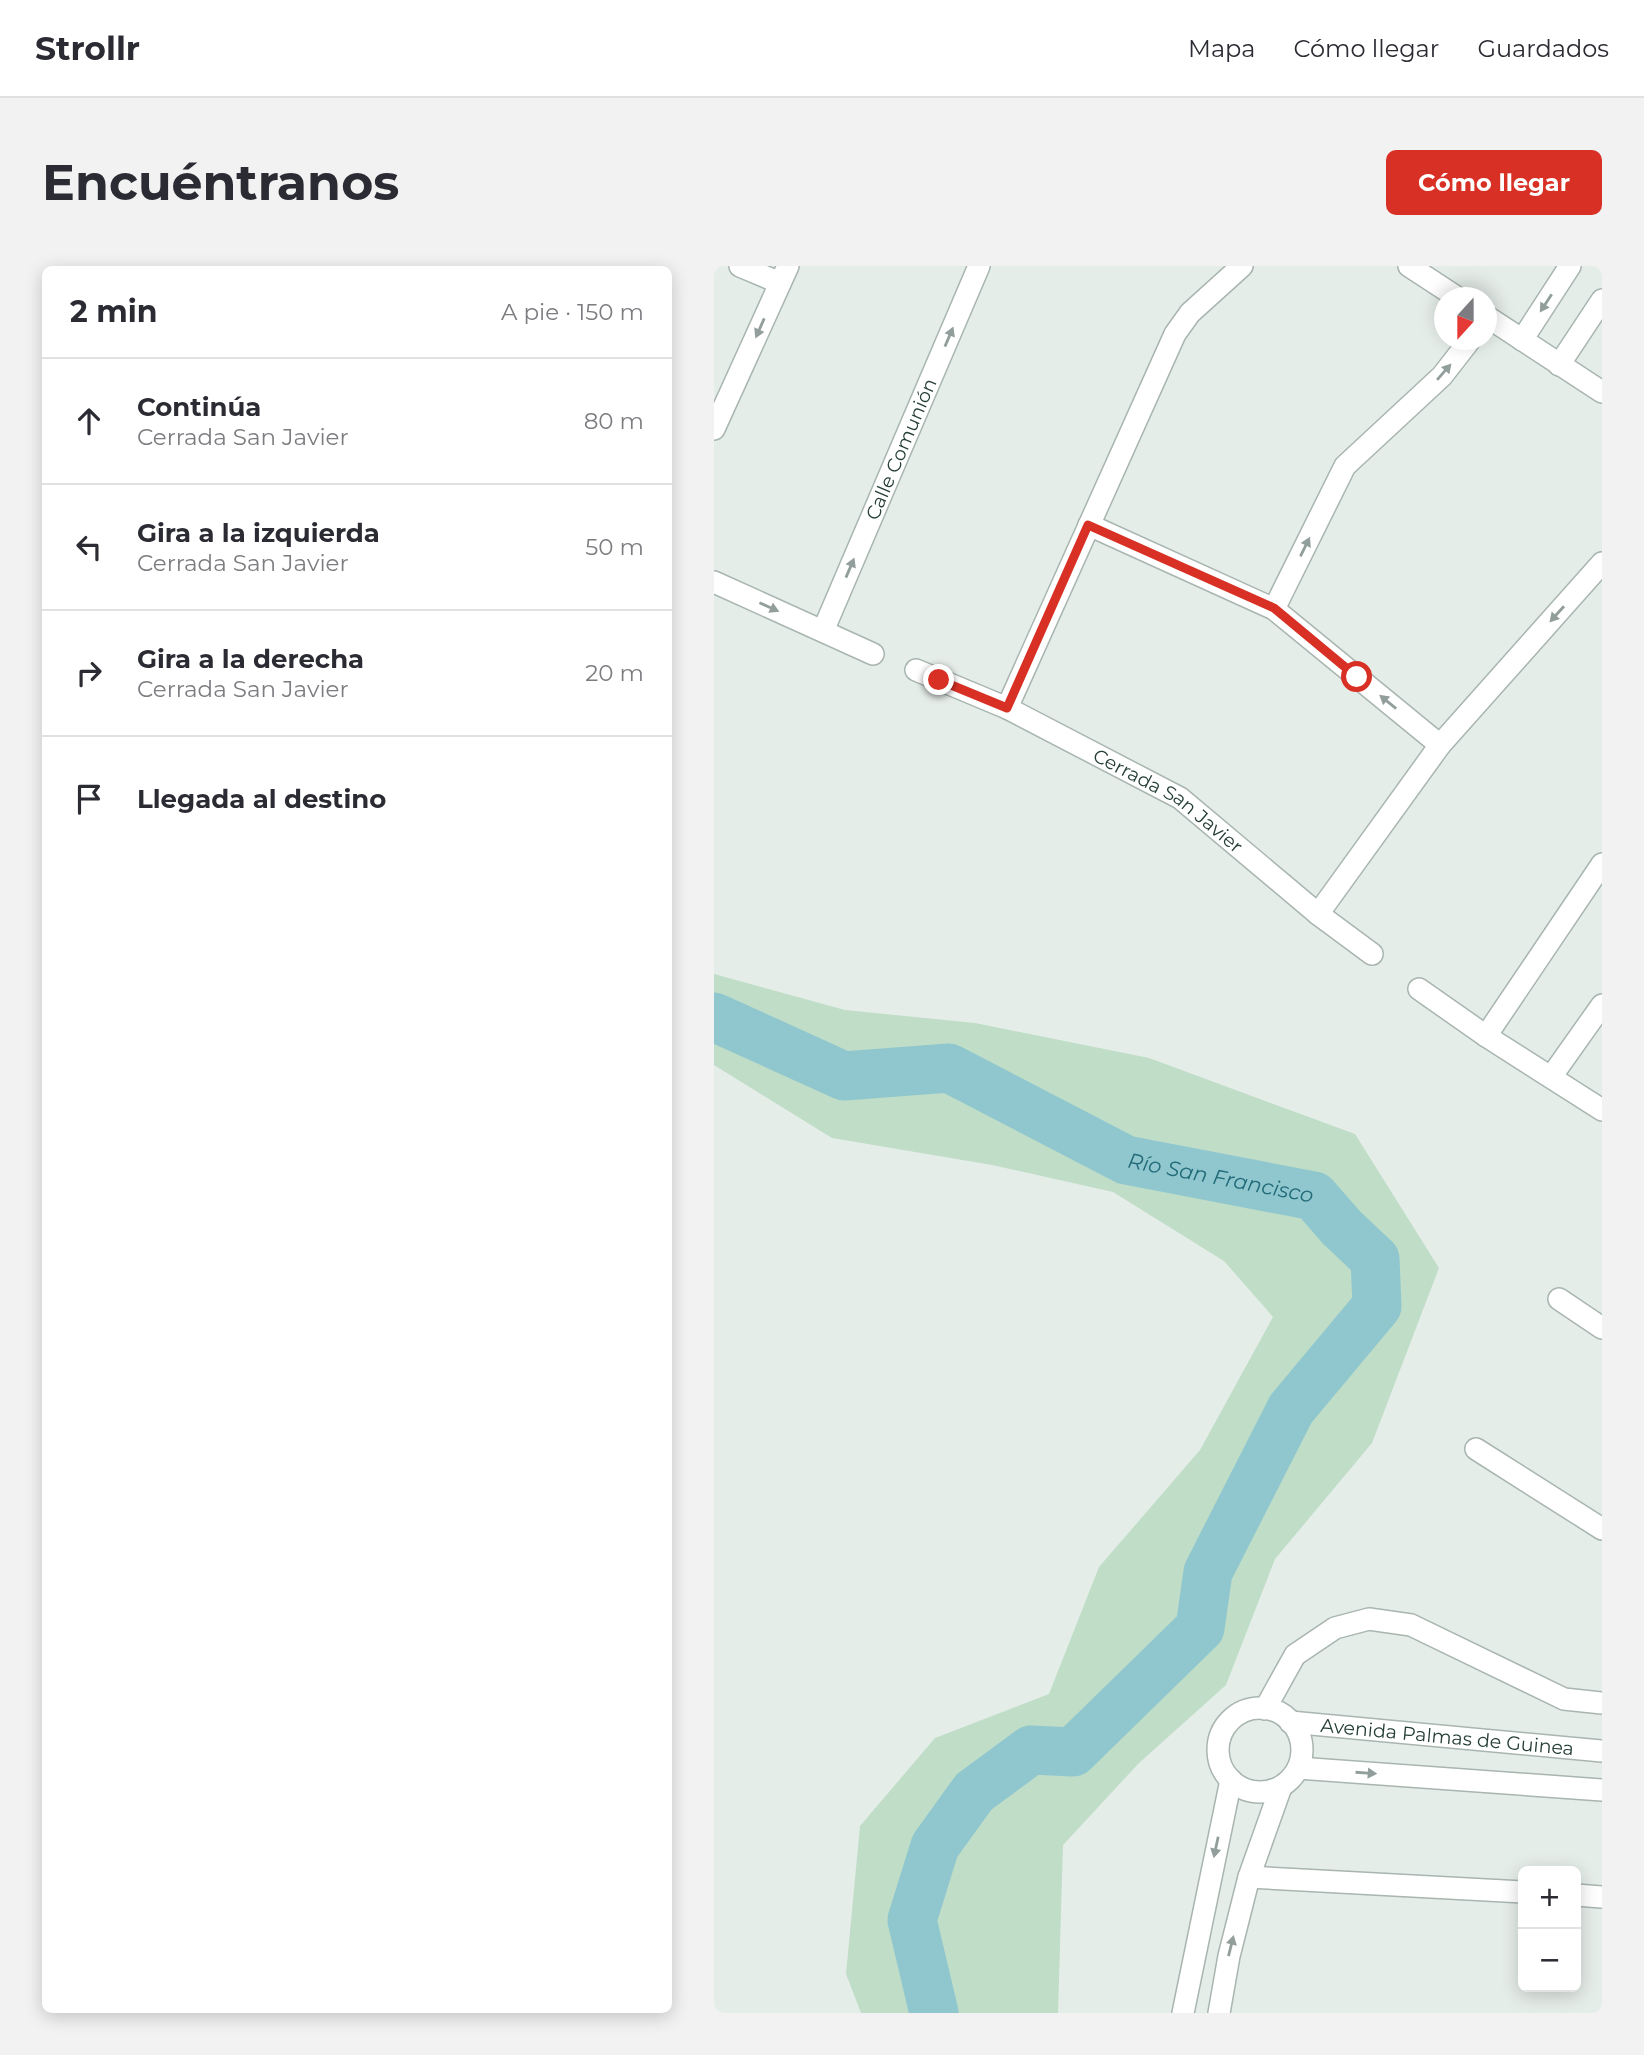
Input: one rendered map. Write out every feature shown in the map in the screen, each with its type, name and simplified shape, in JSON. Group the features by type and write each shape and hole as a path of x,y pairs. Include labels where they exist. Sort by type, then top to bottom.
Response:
{"street":[{"path":"714,429 784,274 740,266"},
{"name":"Calle Comunión","path":"823,631 979,266"},
{"path":"1007,708 1175,334 1190,313 1242,266"},
{"path":"1409,266 1441,287"},
{"path":"1522,340 1570,266"},
{"path":"1559,365 1602,300"},
{"path":"1497,324 1602,392"},
{"path":"1274,608 1345,466 1442,376 1462,350"},
{"path":"1088,525 1274,608 1440,745"},
{"path":"1318,914 1440,745 1602,563"},
{"path":"714,582 873,654"},
{"name":"Cerrada San Javier","path":"916,670 1007,708 1180,798 1318,914 1372,954"},
{"path":"1486,1036 1602,864"},
{"path":"1419,989 1486,1036 1602,1110"},
{"path":"1551,1077 1602,1005"},
{"path":"1559,1299 1602,1328"},
{"path":"1476,1449 1602,1529"},
{"path":"1265,1709 1295,1655 1335,1628 1369,1619 1411,1625 1564,1699 1602,1703"},
{"path":"1265,1709 1279,1713 1290,1722 1298,1732 1302,1744 1302,1756 1292,1778 1282,1787 1269,1792 1243,1789 1231,1780 1222,1768 1218,1754 1220,1739 1226,1726 1243,1713 1265,1709"},
{"name":"Avenida Palmas de Guinea","path":"1290,1722 1602,1751"},
{"path":"1298,1769 1602,1790"},
{"path":"1183,2013 1231,1780"},
{"path":"1219,2013 1228,1956 1249,1877 1282,1787"},
{"path":"1249,1877 1518,1892"},
{"path":"1581,1895 1602,1897"}],"green space":[{"path":"714,974 845,1010 975,1023 1149,1058 1355,1134 1439,1268 1372,1443 1275,1559 1226,1685 1139,1763 1063,1845 1058,2013 861,2013 846,1974 860,1826 935,1738 1049,1694 1099,1567 1200,1450 1273,1317 1224,1261 1113,1192 992,1165 832,1138 714,1065"}],"waterway":[{"name":"Río San Francisco","path":"714,1017 844,1076 949,1068 1126,1160 1314,1196 1342,1228 1375,1259 1377,1306 1291,1409 1208,1572 1200,1628 1073,1752 1031,1750 974,1792 935,1846 912,1920 934,2013"}],"route":[{"path":"939,680 1007,708 1088,525 1274,608 1357,677"}]}
